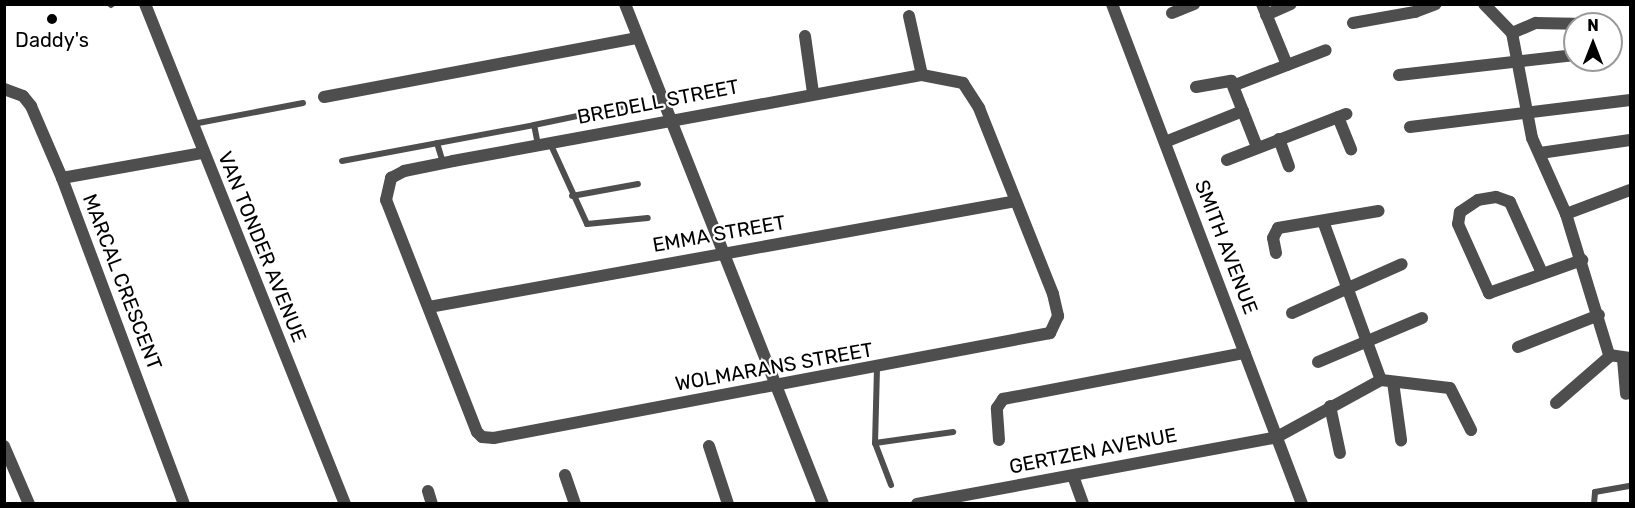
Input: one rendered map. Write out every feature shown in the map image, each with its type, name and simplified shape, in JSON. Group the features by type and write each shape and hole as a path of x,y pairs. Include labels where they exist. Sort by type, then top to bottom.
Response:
{"street":[{"name":"VAN TONDER AVENUE","path":"145,4 345,504"},
{"path":"625,4 668,120 823,504"},
{"name":"SMITH AVENUE","path":"1112,4 1302,504"},
{"path":"1172,13 1194,4"},
{"path":"1287,66 1264,10 1291,4"},
{"path":"1353,23 1415,12 1436,4"},
{"path":"1484,4 1512,33 1528,113 1540,153 1566,214 1582,260 1610,356"},
{"path":"909,16 922,75"},
{"path":"1512,33 1536,23 1563,24"},
{"path":"805,36 813,93"},
{"path":"324,97 637,38"},
{"path":"1235,85 1326,50"},
{"path":"1399,75 1563,56"},
{"name":"BREDELL STREET","path":"429,307 386,193 387,185 398,173 813,93 922,75 951,78 971,91 1016,201"},
{"path":"1196,87 1225,79 1235,85 1257,147"},
{"name":"MARCAL CRESCENT","path":"4,89 23,96 31,106 62,178 184,504"},
{"path":"1410,126 1630,100"},
{"path":"1165,142 1243,111"},
{"path":"1227,160 1342,115 1351,150"},
{"path":"1279,139 1289,166"},
{"path":"1540,153 1630,140"},
{"path":"62,178 203,153"},
{"path":"1566,214 1630,190"},
{"path":"1542,273 1510,202 1496,197 1478,200 1460,212 1458,224 1486,291 1495,293 1542,273 1582,260"},
{"name":"EMMA STREET","path":"429,307 1016,201"},
{"name":"WOLMARANS STREET","path":"429,307 477,432 482,437 494,438 1040,338 1056,325 1053,294 1016,201"},
{"path":"1276,253 1274,238 1278,228 1379,211"},
{"path":"1323,221 1368,341 1387,381 1401,440"},
{"path":"1292,313 1402,264"},
{"path":"1518,347 1599,315"},
{"path":"1318,362 1422,318"},
{"path":"999,440 997,408 1003,399 1245,353"},
{"path":"1610,356 1627,359 1626,394"},
{"path":"1556,403 1610,356"},
{"path":"1387,381 1450,388 1471,430"},
{"name":"GERTZEN AVENUE","path":"917,504 949,501 1277,437 1330,406 1387,381"},
{"path":"1330,406 1340,453"},
{"path":"4,446 29,504"},
{"path":"709,446 728,504"},
{"path":"565,475 575,504"},
{"path":"1073,476 1083,504"}],"lane":[{"path":"192,124 303,103"},
{"path":"342,160 631,105"},
{"path":"534,124 582,219 594,226 648,218"},
{"path":"437,143 443,163"},
{"path":"572,196 638,184"},
{"path":"877,368 875,443 891,485"},
{"path":"875,443 953,432"},
{"path":"1594,504 1595,492 1630,486"}],"place":[{"name":"Daddy's","path":"52,19"}]}
